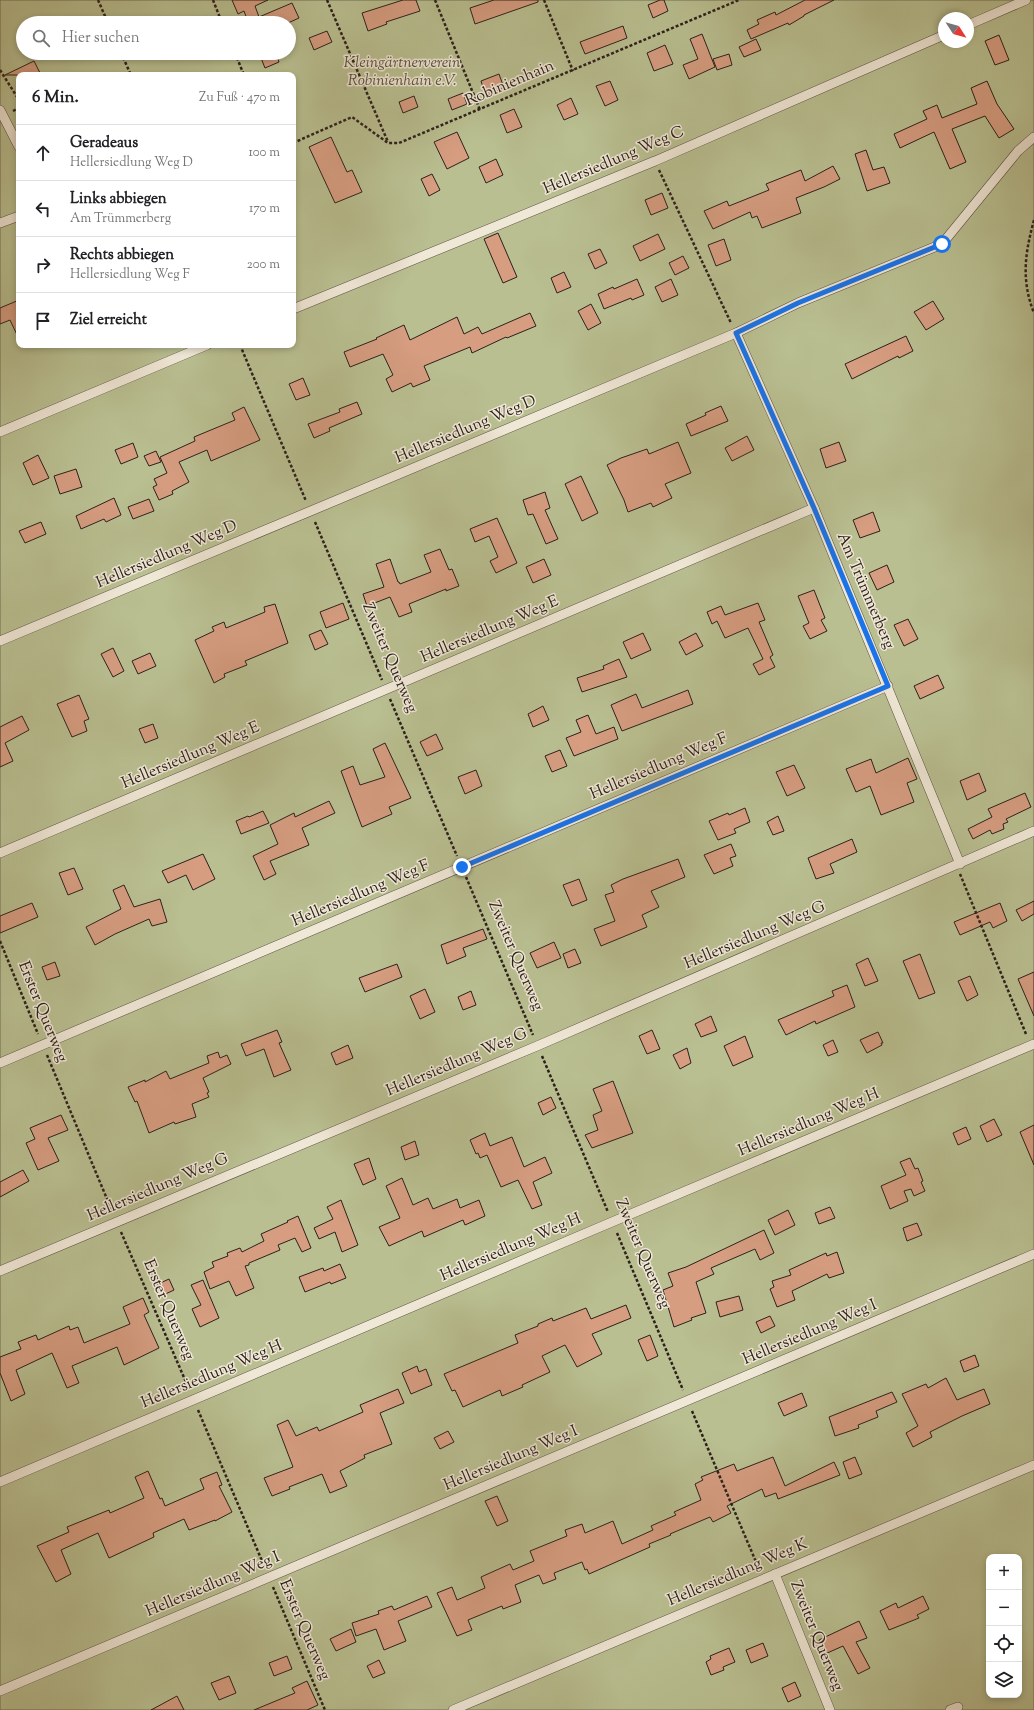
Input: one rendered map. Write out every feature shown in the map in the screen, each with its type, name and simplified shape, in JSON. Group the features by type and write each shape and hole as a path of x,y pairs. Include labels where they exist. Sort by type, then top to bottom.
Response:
{"lane":[{"path":"974,22 1026,0"},
{"name":"Hellersiedlung Weg C","path":"296,308 655,161 938,39"},
{"path":"2,113 16,140"},
{"name":"Hellersiedlung Weg D","path":"0,641 736,333 798,303 942,244 1018,151 1034,137"},
{"path":"0,224 16,217"},
{"name":"Am Trümmerberg","path":"736,333 814,508 888,686 958,864"},
{"path":"0,432 199,348"},
{"name":"Hellersiedlung Weg E","path":"0,853 814,508"},
{"name":"Hellersiedlung Weg F","path":"0,1063 888,686"},
{"name":"Hellersiedlung Weg G","path":"0,1271 537,1046 1034,831"},
{"name":"Hellersiedlung Weg H","path":"0,1482 1032,1045"},
{"name":"Hellersiedlung Weg I","path":"0,1691 1034,1254"},
{"name":"Hellersiedlung Weg K","path":"454,1710 1034,1464"},
{"name":"Zweiter Querweg","path":"775,1574 830,1710"}],"path":[{"path":"98,0 105,16"},
{"path":"213,0 219,16"},
{"path":"327,0 388,143"},
{"path":"435,0 480,110"},
{"path":"544,0 573,71"},
{"name":"Robinienhain","path":"388,143 400,143 739,0"},
{"path":"124,60 130,72"},
{"path":"238,60 243,72"},
{"path":"0,70 16,95"},
{"path":"296,142 352,117 388,143"},
{"path":"655,161 736,333"},
{"path":"1034,220 1026,248 1026,283 1034,313"},
{"name":"Zweiter Querweg","path":"241,348 764,1578"},
{"path":"958,864 1032,1045"},
{"name":"Erster Querweg","path":"0,941 117,1222 325,1710"}],"green space":[{"name":"Kleingärtnerverein Robinienhain e.V.","path":"0,0 1034,0 1034,1710 0,1710"}],"building":[{"path":"232,0 268,0 255,6 259,16 246,16 244,11 238,14"},
{"path":"403,0 416,0 420,11 386,22 387,24 368,31 362,13"},
{"path":"494,0 538,0 538,2 475,24 470,8"},
{"path":"664,0 668,11 653,18 648,5"},
{"path":"805,0 834,0 804,15 789,25 788,23 751,39 747,30 759,24 757,20 775,12 776,15"},
{"path":"292,3 299,18 296,19 296,16 261,16"},
{"path":"623,26 627,38 585,54 580,42"},
{"path":"327,31 332,42 314,50 309,38"},
{"path":"702,34 715,67 689,79 683,65 698,59 690,39"},
{"path":"999,35 1009,60 995,65 985,41"},
{"path":"756,39 761,50 744,57 739,47"},
{"path":"665,45 673,64 654,71 647,53"},
{"path":"729,54 732,65 717,70 713,59"},
{"path":"262,60 278,60 279,62 265,68"},
{"path":"34,61 40,72 16,72 16,75 5,75"},
{"path":"499,74 504,88 486,96 481,81"},
{"path":"610,81 618,100 605,106 596,86"},
{"path":"987,81 997,104 1014,129 999,138 985,116 952,129 966,162 950,169 934,132 900,148 894,134 927,119 923,111 937,105 942,118 977,104 971,88"},
{"path":"463,93 467,104 452,110 448,99"},
{"path":"414,96 418,107 403,113 399,102"},
{"path":"571,98 578,114 564,120 557,105"},
{"path":"514,109 522,127 507,133 500,115"},
{"path":"457,132 469,158 447,169 434,142"},
{"path":"331,137 347,172 352,170 362,192 335,203 309,147"},
{"path":"866,150 873,170 884,167 890,183 867,191 855,154"},
{"path":"496,159 503,175 486,183 479,167"},
{"path":"833,166 840,179 796,198 801,213 762,228 757,216 752,218 750,212 713,229 704,211 727,201 729,206 769,190 766,184 801,170 805,181"},
{"path":"432,174 440,190 429,196 421,179"},
{"path":"662,193 668,208 651,215 645,200"},
{"path":"498,233 517,277 503,283 484,239"},
{"path":"658,234 665,249 640,261 633,246"},
{"path":"724,239 731,260 716,266 708,245"},
{"path":"600,249 607,263 595,269 588,254"},
{"path":"683,256 689,268 675,275 669,263"},
{"path":"564,272 571,287 557,293 551,278"},
{"path":"637,279 644,295 632,300 631,298 604,309 598,294"},
{"path":"671,279 678,295 662,302 655,287"},
{"path":"16,301 16,333 10,320 0,324 0,308"},
{"path":"933,301 944,319 926,330 914,312"},
{"path":"591,304 601,323 588,330 578,311"},
{"path":"530,313 536,326 507,338 506,337 472,353 470,347 424,366 430,380 413,387 411,383 392,392 386,379 393,375 383,354 350,367 344,352 377,339 376,338 404,325 410,340 457,317 464,334 478,327 482,334"},
{"path":"906,336 913,351 899,358 898,356 852,379 845,364"},
{"path":"303,378 310,395 296,400 289,384"},
{"path":"357,402 362,414 329,428 330,431 314,438 308,424 340,412 339,409"},
{"path":"721,406 728,421 691,436 686,424"},
{"path":"244,407 260,440 211,461 207,450 179,462 189,482 172,491 173,494 159,500 153,487 157,485 154,479 167,473 160,457 195,441 194,437 235,420 232,413"},
{"path":"747,436 754,450 732,461 725,448"},
{"path":"678,442 691,473 665,484 672,498 653,507 651,503 628,512 624,500 607,465 621,458 647,449 649,454"},
{"path":"839,442 846,461 826,468 820,449"},
{"path":"133,443 138,457 121,464 115,450"},
{"path":"156,451 161,462 149,466 144,456"},
{"path":"38,455 49,478 33,485 23,463"},
{"path":"76,469 82,487 60,494 54,476"},
{"path":"581,476 598,513 582,521 565,484"},
{"path":"545,492 550,508 545,510 558,539 546,544 533,514 528,515 523,500"},
{"path":"114,498 121,515 106,522 104,519 81,529 76,516"},
{"path":"149,499 154,511 133,519 128,507"},
{"path":"873,512 880,531 860,538 853,520"},
{"path":"497,518 517,563 496,573 490,561 498,557 489,536 475,542 470,529"},
{"path":"41,522 46,534 25,543 19,531"},
{"path":"440,549 449,570 452,569 459,586 446,591 446,589 409,604 412,612 399,617 390,597 367,606 363,594 384,587 376,564 390,559 400,584 431,572 424,555"},
{"path":"544,559 551,575 533,583 526,567"},
{"path":"887,565 894,582 877,590 869,573"},
{"path":"814,590 825,618 821,620 827,631 810,639 803,626 809,623 798,596"},
{"path":"343,603 349,619 326,628 320,612"},
{"path":"758,603 765,620 759,622 773,655 770,657 775,667 759,675 753,664 763,659 748,628 725,638 717,621 712,624 707,612 721,606 725,615"},
{"path":"275,604 288,643 245,661 247,665 224,674 225,677 214,683 195,640 214,631 212,627 224,622 226,628 265,612 264,607"},
{"path":"908,619 918,639 904,646 894,625"},
{"path":"321,630 328,644 315,650 309,635"},
{"path":"643,633 651,650 631,659 623,642"},
{"path":"696,633 703,646 686,655 679,642"},
{"path":"113,648 124,671 113,677 101,654"},
{"path":"150,653 156,666 138,674 132,661"},
{"path":"619,659 627,677 582,692 577,678 604,669 603,666"},
{"path":"938,675 944,688 920,699 914,686"},
{"path":"688,690 693,704 622,731 611,705 636,694 642,708"},
{"path":"79,695 89,719 84,721 87,731 72,737 57,704"},
{"path":"543,706 549,720 533,727 528,714"},
{"path":"588,715 596,734 614,727 618,739 574,756 566,738 581,732 576,720"},
{"path":"22,716 29,730 5,743 13,761 0,767 0,727"},
{"path":"153,724 158,738 145,743 139,729"},
{"path":"436,734 443,749 427,756 420,742"},
{"path":"385,743 411,798 389,807 392,814 362,827 341,771 353,766 360,785 385,777 373,749"},
{"path":"560,750 567,766 552,772 545,756"},
{"path":"908,758 917,779 907,783 914,802 881,815 870,786 856,792 846,769 871,759 876,773"},
{"path":"794,765 805,788 787,796 776,772"},
{"path":"476,770 482,786 465,794 458,777"},
{"path":"979,773 986,791 967,800 960,781"},
{"path":"1025,793 1031,807 1006,819 1008,822 1003,824 1004,829 992,834 990,830 973,839 968,829 992,817 988,809"},
{"path":"329,801 335,813 302,828 309,845 270,861 276,874 264,880 253,856 278,844 270,825 294,813 295,817"},
{"path":"745,808 750,822 734,829 736,833 718,840 709,821"},
{"path":"263,811 269,823 241,834 236,821"},
{"path":"778,816 784,831 773,835 767,822"},
{"path":"852,839 857,852 830,864 834,873 816,879 808,858"},
{"path":"731,844 736,856 730,858 733,866 714,874 704,855"},
{"path":"203,854 215,879 193,890 186,875 168,883 162,871"},
{"path":"678,859 685,877 651,891 659,907 642,915 647,927 601,946 594,929 615,921 605,895 614,892 611,885 623,879"},
{"path":"74,868 83,889 68,895 59,873"},
{"path":"579,879 587,900 572,906 563,885"},
{"path":"124,885 134,907 160,899 167,922 152,926 149,919 115,934 95,945 86,927 121,909 113,890"},
{"path":"1034,901 1034,914 1022,921 1016,910"},
{"path":"32,903 38,917 0,933 0,916"},
{"path":"1000,903 1007,921 993,928 990,922 960,935 954,922"},
{"path":"483,929 487,939 463,948 466,956 447,964 441,945"},
{"path":"554,942 561,958 537,968 530,953"},
{"path":"575,949 581,963 568,968 563,954"},
{"path":"920,954 935,993 919,999 903,961"},
{"path":"868,958 878,981 865,986 856,964"},
{"path":"55,962 60,976 47,980 42,967"},
{"path":"397,964 402,977 365,992 359,978"},
{"path":"1034,972 1034,1016 1018,979"},
{"path":"970,976 978,995 967,1001 958,981"},
{"path":"847,985 855,1007 816,1024 815,1021 786,1035 778,1020 834,996 832,991"},
{"path":"425,989 435,1012 420,1019 410,996"},
{"path":"471,991 476,1005 463,1010 458,997"},
{"path":"711,1016 717,1031 701,1037 695,1024"},
{"path":"277,1030 282,1042 279,1043 291,1070 274,1077 264,1049 246,1056 241,1044"},
{"path":"652,1030 660,1049 647,1054 639,1036"},
{"path":"878,1032 883,1043 881,1043 882,1045 867,1053 860,1040"},
{"path":"745,1036 753,1057 733,1066 724,1046"},
{"path":"833,1040 838,1052 828,1056 823,1045"},
{"path":"348,1045 353,1058 336,1065 331,1053"},
{"path":"687,1048 691,1063 680,1069 673,1055"},
{"path":"218,1052 220,1058 227,1055 231,1064 203,1078 209,1092 207,1093 209,1097 192,1104 196,1117 175,1124 174,1122 149,1133 137,1101 135,1102 128,1087 145,1080 145,1082 166,1071 170,1079 209,1063 207,1056"},
{"path":"613,1081 633,1133 592,1148 585,1135 598,1130 593,1115 602,1111 593,1089"},
{"path":"551,1097 556,1108 543,1115 538,1103"},
{"path":"61,1115 68,1130 48,1138 59,1161 38,1170 26,1143 35,1139 30,1128"},
{"path":"994,1119 1002,1135 987,1142 980,1126"},
{"path":"1034,1125 1034,1165 1020,1132"},
{"path":"966,1127 971,1139 958,1145 953,1133"},
{"path":"485,1133 490,1146 512,1137 524,1167 545,1157 552,1173 533,1182 542,1205 532,1209 518,1180 501,1187 487,1155 480,1158 478,1153 476,1154 470,1140"},
{"path":"415,1141 419,1155 405,1160 401,1147"},
{"path":"369,1158 376,1179 363,1185 354,1164"},
{"path":"910,1158 915,1169 918,1168 923,1181 921,1182 925,1191 914,1196 911,1189 904,1191 908,1201 890,1209 881,1186 906,1175 900,1162"},
{"path":"23,1170 29,1181 0,1197 0,1182"},
{"path":"402,1178 413,1205 428,1198 433,1209 457,1199 460,1208 479,1200 485,1216 465,1225 463,1220 424,1237 422,1231 389,1246 379,1227 400,1218 386,1186"},
{"path":"341,1200 358,1245 342,1252 335,1232 319,1239 314,1228 333,1219 327,1207"},
{"path":"830,1207 835,1218 819,1224 815,1213"},
{"path":"788,1210 795,1225 775,1235 768,1220"},
{"path":"298,1216 311,1248 302,1252 295,1238 278,1245 280,1250 249,1263 249,1265 245,1266 254,1288 236,1296 229,1281 210,1289 204,1272 214,1267 212,1262 228,1256 227,1253 240,1248 242,1252 264,1241 261,1234"},
{"path":"917,1223 922,1235 907,1241 903,1228"},
{"path":"764,1230 774,1253 760,1260 755,1249 711,1268 714,1274 696,1282 706,1313 691,1318 692,1320 674,1327 663,1290 673,1286 668,1273 686,1267"},
{"path":"837,1252 844,1273 829,1278 827,1274 792,1291 795,1300 777,1307 770,1289 774,1287 772,1281 791,1275 789,1270 826,1253 827,1256"},
{"path":"340,1264 346,1278 331,1284 330,1282 305,1292 299,1277 323,1268 324,1271"},
{"path":"169,1279 174,1290 159,1297 154,1286"},
{"path":"203,1280 219,1318 200,1327 192,1309 201,1305 191,1285"},
{"path":"739,1296 743,1310 720,1317 716,1302"},
{"path":"143,1298 149,1312 144,1315 159,1348 124,1365 117,1347 72,1366 79,1383 67,1388 52,1353 16,1370 25,1394 11,1401 0,1373 0,1357 21,1349 18,1342 36,1335 38,1340 69,1326 70,1330 78,1327 84,1343 130,1324 123,1307"},
{"path":"626,1305 631,1318 592,1334 602,1354 577,1367 565,1345 542,1356 550,1372 522,1385 523,1387 502,1396 500,1390 463,1407 455,1390 452,1391 444,1374 518,1343 515,1335 538,1326 538,1324 552,1318 553,1321 586,1308 591,1319"},
{"path":"770,1316 775,1326 761,1333 756,1322"},
{"path":"650,1335 658,1356 647,1361 638,1340"},
{"path":"975,1355 979,1366 964,1372 960,1361"},
{"path":"417,1366 419,1372 426,1369 432,1385 411,1394 402,1373"},
{"path":"946,1378 957,1400 984,1389 990,1404 930,1432 932,1437 913,1447 906,1433 918,1426 902,1394 926,1384 928,1388"},
{"path":"398,1389 404,1403 380,1413 392,1444 364,1455 365,1458 340,1471 347,1486 330,1493 322,1474 289,1487 290,1489 272,1496 264,1478 293,1467 277,1425 288,1420 296,1436 317,1427 319,1431 363,1412 360,1405"},
{"path":"892,1392 897,1402 876,1411 878,1417 858,1425 859,1428 835,1436 829,1417"},
{"path":"802,1393 807,1406 784,1416 778,1403"},
{"path":"448,1431 454,1442 440,1449 434,1438"},
{"path":"773,1457 785,1486 834,1462 840,1475 778,1499 776,1493 765,1497 762,1489 727,1506 731,1513 713,1522 710,1517 670,1534 671,1535 649,1544 650,1547 589,1574 587,1569 585,1570 582,1562 554,1573 556,1579 543,1584 539,1575 515,1585 521,1602 503,1609 502,1606 468,1620 472,1630 457,1636 437,1593 452,1587 457,1600 485,1588 481,1577 510,1564 513,1570 534,1561 530,1551 567,1536 565,1530 582,1524 585,1533 613,1521 622,1544 653,1530 651,1526 676,1515 674,1512 701,1500 695,1484 703,1480 701,1477 734,1464 737,1471"},
{"path":"855,1457 862,1474 849,1479 843,1462"},
{"path":"148,1471 160,1499 162,1498 165,1506 204,1489 200,1479 217,1472 222,1485 219,1486 232,1512 215,1521 189,1530 184,1519 153,1533 154,1537 109,1558 98,1533 61,1550 71,1574 56,1582 37,1546 69,1532 67,1527 109,1510 110,1513 144,1498 135,1477"},
{"path":"497,1496 508,1521 497,1526 485,1501"},
{"path":"427,1596 432,1607 398,1621 406,1641 384,1650 376,1629 356,1636 352,1623 379,1614 378,1611 392,1606 394,1610"},
{"path":"923,1596 929,1609 917,1615 919,1618 889,1630 880,1611 896,1603 898,1608"},
{"path":"859,1621 867,1638 856,1642 870,1668 858,1674 843,1646 825,1654 819,1640"},
{"path":"351,1629 356,1642 336,1651 330,1639"},
{"path":"763,1643 768,1656 751,1663 746,1650"},
{"path":"729,1648 735,1662 723,1667 724,1670 711,1675 706,1662 711,1659 710,1656"},
{"path":"287,1656 292,1669 274,1676 269,1663"},
{"path":"379,1660 385,1673 373,1678 367,1666"},
{"path":"229,1676 236,1693 219,1700 211,1683"},
{"path":"307,1681 318,1705 307,1710 254,1710 295,1693 292,1688"},
{"path":"795,1682 801,1696 788,1702 782,1688"},
{"path":"177,1696 184,1710 151,1710"}],"route":[{"path":"462,867 888,686 814,508 736,333 798,303 942,244"}]}
